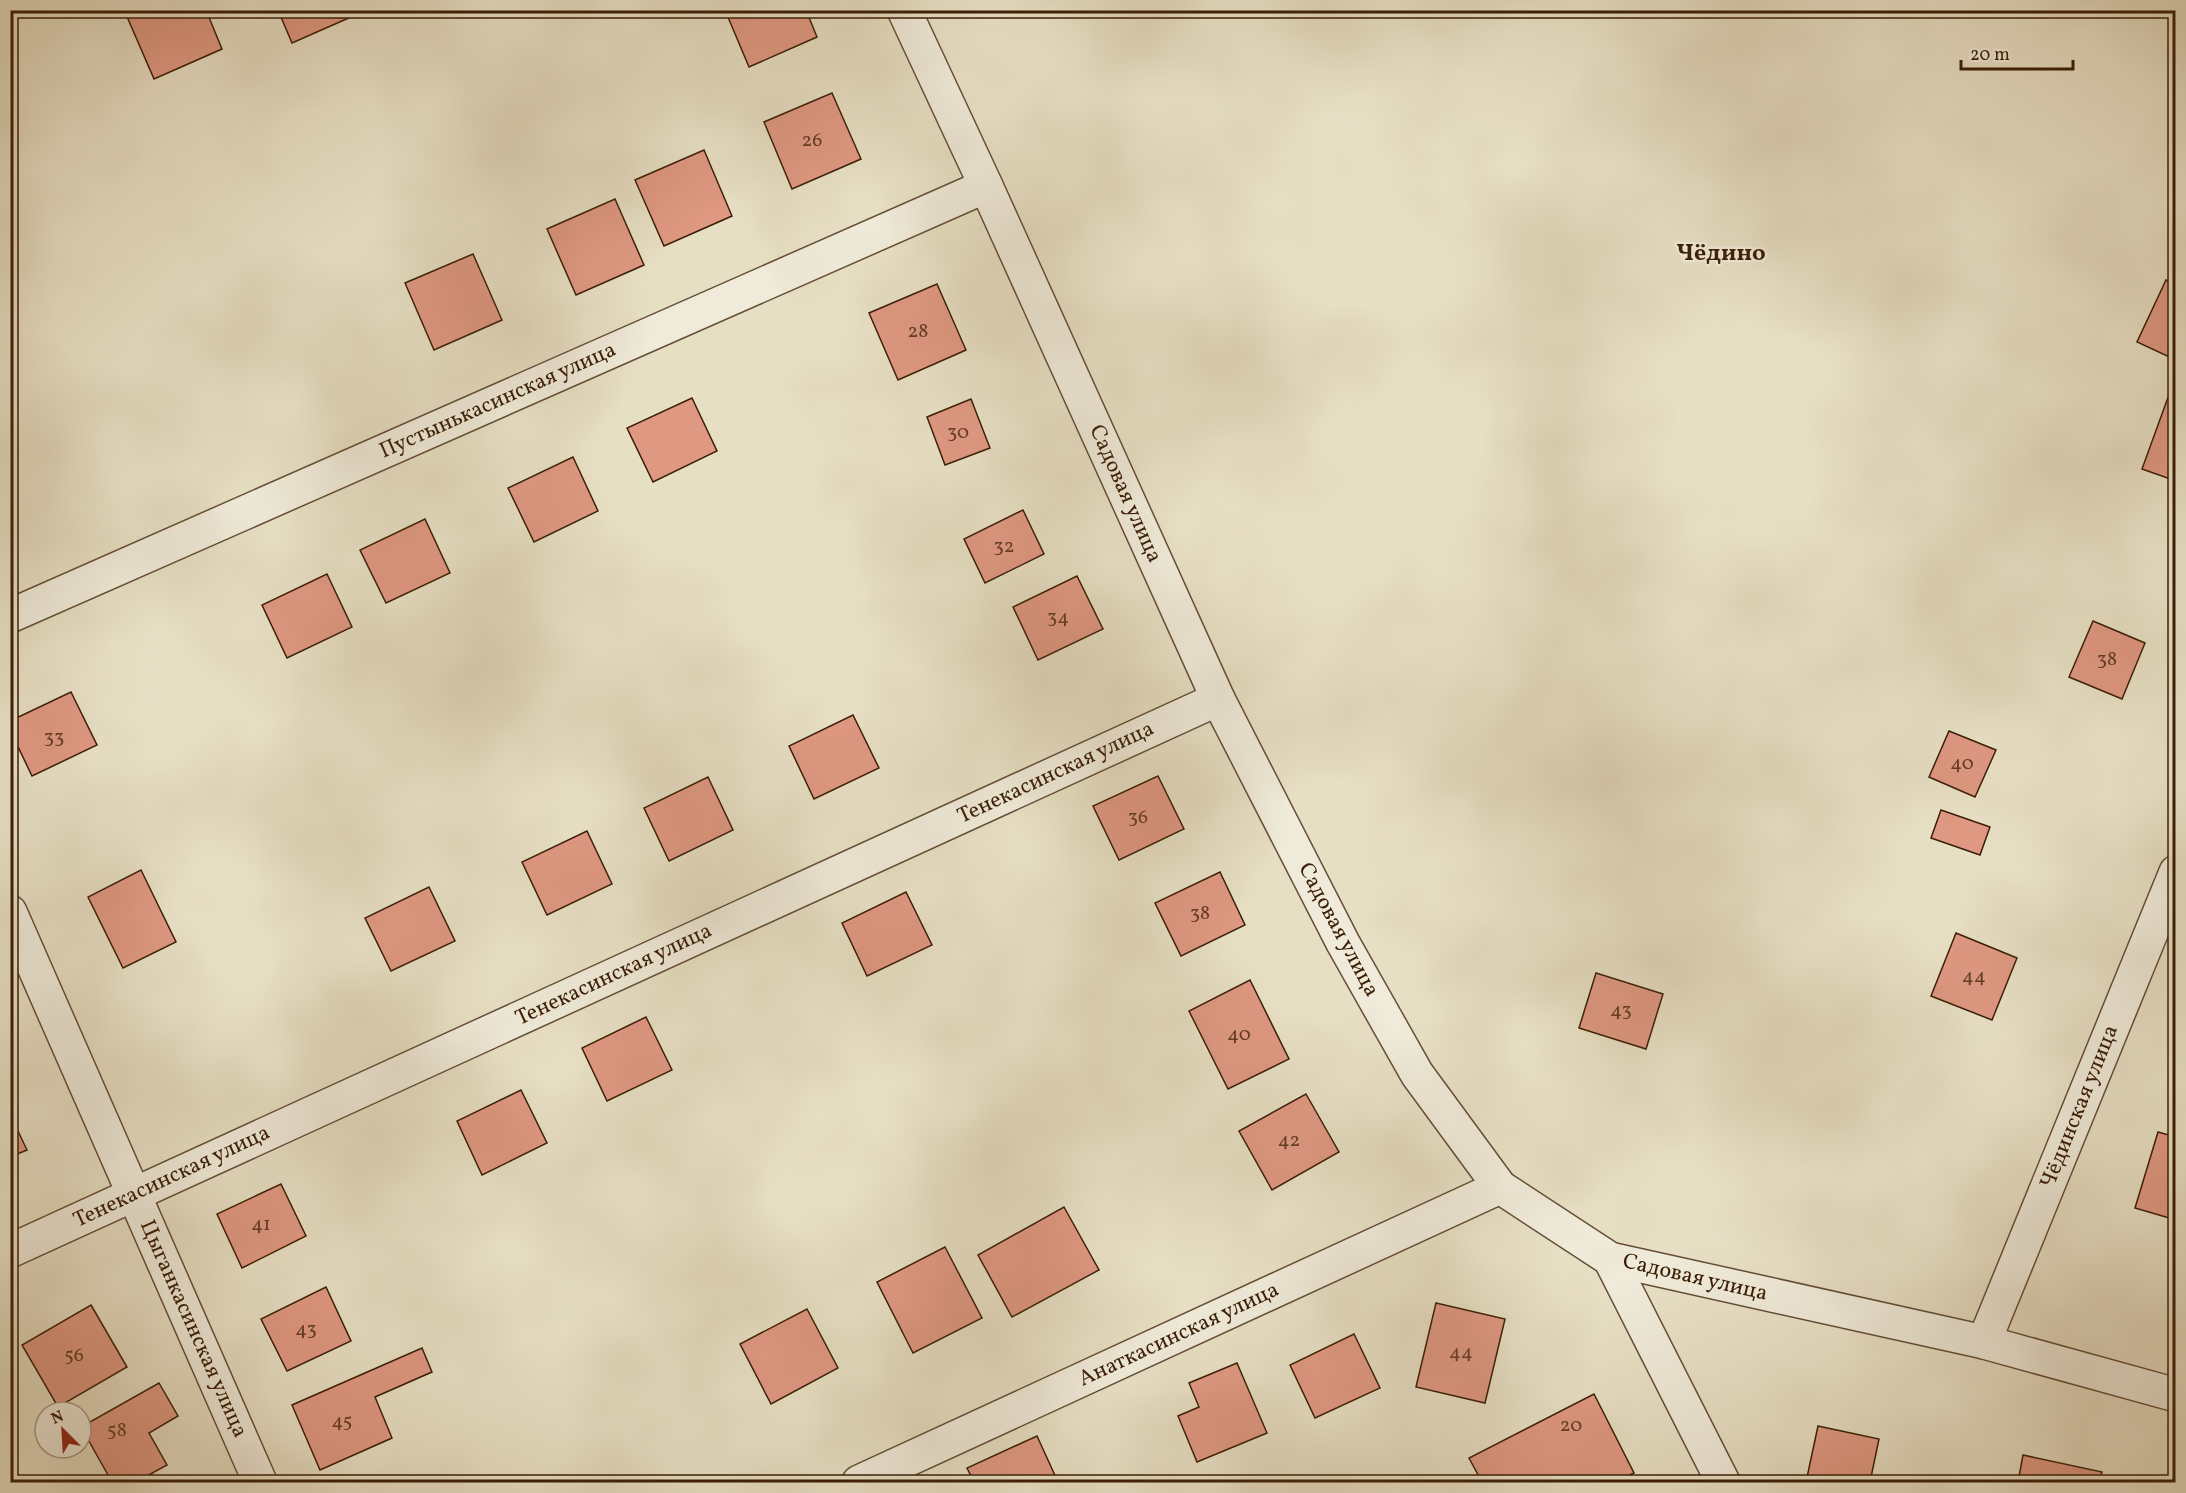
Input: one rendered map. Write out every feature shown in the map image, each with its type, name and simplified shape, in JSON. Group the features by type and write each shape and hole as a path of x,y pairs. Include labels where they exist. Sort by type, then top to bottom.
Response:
{"street":[{"name":"Садовая улица","path":"904,10 1218,699 1343,943 1418,1074 1500,1187 1610,1259 1984,1342 2175,1395"},
{"name":"Пустынькасинская улица","path":"10,616 986,186"},
{"name":"Тенекасинская улица","path":"10,1251 1218,699"},
{"name":"Чёдинская улица","path":"1984,1342 2169,909 2175,872"},
{"name":"Цыганкасинская улица","path":"10,912 260,1482"},
{"name":"Анаткасинская улица","path":"859,1482 1500,1187"},
{"path":"1610,1259 1723,1482"}],"building":[{"path":"129,10 206,10 222,49 154,79 125,12"},
{"path":"278,10 359,10 360,13 292,43"},
{"path":"725,10 806,10 817,37 749,67"},
{"path":"832,93 861,159 792,189 764,122"},
{"path":"704,150 732,216 664,246 635,180"},
{"path":"615,199 644,265 576,295 547,229"},
{"path":"473,254 502,320 434,350 405,283"},
{"path":"2166,280 2176,285 2176,360 2137,342"},
{"path":"937,284 966,350 898,380 869,313"},
{"path":"2170,392 2176,394 2176,481 2142,469"},
{"path":"692,398 717,451 653,482 627,428"},
{"path":"971,399 990,448 945,465 927,417"},
{"path":"573,457 598,511 534,542 508,488"},
{"path":"1023,510 1044,554 985,583 964,539"},
{"path":"425,519 450,573 386,603 360,550"},
{"path":"327,574 352,627 287,658 262,605"},
{"path":"1077,576 1103,629 1038,660 1013,607"},
{"path":"2093,621 2145,643 2122,699 2069,677"},
{"path":"71,692 97,745 32,776 10,730 10,721"},
{"path":"853,715 879,768 814,799 789,746"},
{"path":"1949,731 1996,750 1975,797 1929,777"},
{"path":"1158,776 1184,829 1119,860 1093,806"},
{"path":"708,777 733,830 669,861 644,808"},
{"path":"1941,810 1990,827 1980,855 1931,838"},
{"path":"587,831 612,884 547,915 522,862"},
{"path":"141,870 176,942 123,968 88,897"},
{"path":"1220,872 1245,925 1181,956 1155,903"},
{"path":"429,887 455,941 391,971 365,918"},
{"path":"906,892 932,945 867,976 842,923"},
{"path":"1956,933 2017,958 1992,1020 1931,996"},
{"path":"1596,973 1663,994 1646,1049 1579,1028"},
{"path":"1250,980 1289,1059 1228,1089 1189,1011"},
{"path":"646,1017 672,1070 607,1101 582,1048"},
{"path":"521,1090 547,1143 482,1175 457,1121"},
{"path":"1306,1094 1339,1152 1272,1190 1239,1131"},
{"path":"10,1114 27,1150 10,1157"},
{"path":"2158,1132 2176,1137 2176,1220 2135,1208"},
{"path":"281,1184 306,1236 242,1268 217,1214"},
{"path":"1064,1207 1099,1270 1012,1317 978,1255"},
{"path":"945,1247 982,1318 913,1353 877,1282"},
{"path":"326,1287 351,1341 287,1371 261,1319"},
{"path":"1436,1303 1505,1319 1485,1403 1416,1387"},
{"path":"91,1305 127,1367 70,1400 54,1400 22,1345"},
{"path":"807,1309 838,1368 771,1404 740,1344"},
{"path":"1354,1334 1380,1388 1315,1418 1290,1365"},
{"path":"422,1348 432,1372 375,1397 392,1438 320,1470 292,1405"},
{"path":"1237,1363 1267,1433 1197,1462 1178,1416 1199,1407 1189,1383"},
{"path":"159,1383 178,1416 149,1433 167,1465 136,1482 112,1482 93,1448 93,1420"},
{"path":"1594,1394 1634,1473 1615,1482 1571,1482 1567,1478 1559,1482 1482,1482 1469,1458"},
{"path":"1818,1426 1879,1439 1870,1482 1806,1482"},
{"path":"1037,1436 1058,1482 974,1482 967,1468"},
{"path":"2023,1455 2102,1472 2099,1482 2018,1482"}],"district":[{"name":"Чёдино","path":"1721,254"}]}
